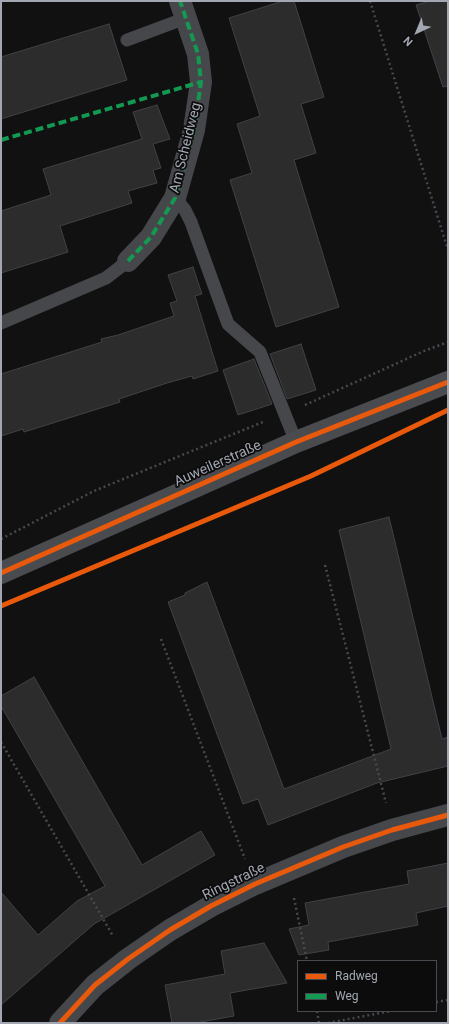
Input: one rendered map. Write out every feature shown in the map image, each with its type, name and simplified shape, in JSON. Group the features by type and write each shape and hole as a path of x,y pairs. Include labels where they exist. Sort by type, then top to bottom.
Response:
{"street":[{"name":"Am Scheidweg","path":"128,261 151,237 175,198 194,130 201,82 198,54 183,10"},
{"name":"Auweilerstraße","path":"1,573 296,442 448,382"},
{"name":"Ringstraße","path":"60,1023 95,985 128,959 170,930 211,906 255,884 343,847 392,830 448,815"}],"lane":[{"path":"127,40 183,10"},
{"path":"175,198 185,210 191,222 228,324 260,352 296,442"},
{"name":"Am Scheidweg","path":"1,323 106,278 128,261"}],"path":[{"path":"370,1 448,250"},
{"path":"1,539 94,491 284,414 424,351 448,342"},
{"path":"325,565 392,830"},
{"path":"161,640 255,884"},
{"path":"1,742 116,941 128,959"},
{"path":"288,870 307,960"},
{"path":"437,1002 448,1000"},
{"path":"317,1012 319,1023"},
{"path":"328,1023 386,1012"}],"building":[{"path":"283,1 294,1 324,97 301,104 316,153 294,160 339,307 276,327 230,180 252,173 237,124 260,116 229,18"},
{"path":"430,1 448,1 448,86 443,87 416,5"},
{"path":"109,24 127,80 1,119 1,57"},
{"path":"157,105 170,139 153,144 161,168 153,170 157,183 128,191 132,203 60,226 68,252 1,273 1,211 51,195 43,169 142,139 133,112"},
{"path":"193,267 202,294 195,296 218,371 193,379 192,376 167,383 119,399 120,402 24,432 23,429 1,436 1,374 102,342 101,339 118,335 174,316 170,303 177,301 168,275"},
{"path":"301,344 316,390 287,399 270,354"},
{"path":"254,359 272,404 238,415 223,370"},
{"path":"389,517 442,739 448,737 448,766 377,783 268,825 258,799 243,804 168,602 185,595 185,593 207,582 284,789 391,749 339,530"},
{"path":"34,677 142,865 201,831 215,855 94,924 1,1005 1,892 38,935 77,901 105,886 1,706 1,696"},
{"path":"448,863 448,906 416,913 418,925 328,942 329,950 299,955 289,929 309,925 305,903 409,884 407,871"},
{"path":"264,943 287,983 230,993 234,1016 195,1023 172,1023 165,985 225,974 221,951"}],"marked path":[{"path":"128,261 151,237 175,198 194,130 201,82 198,54 180,1"},
{"path":"1,140 201,82"}],"cycle path":[{"path":"1,573 296,442 448,382"},
{"path":"1,606 311,476 448,410"},
{"path":"60,1023 95,985 128,959 170,930 211,906 255,884 343,847 392,830 448,815"}]}
